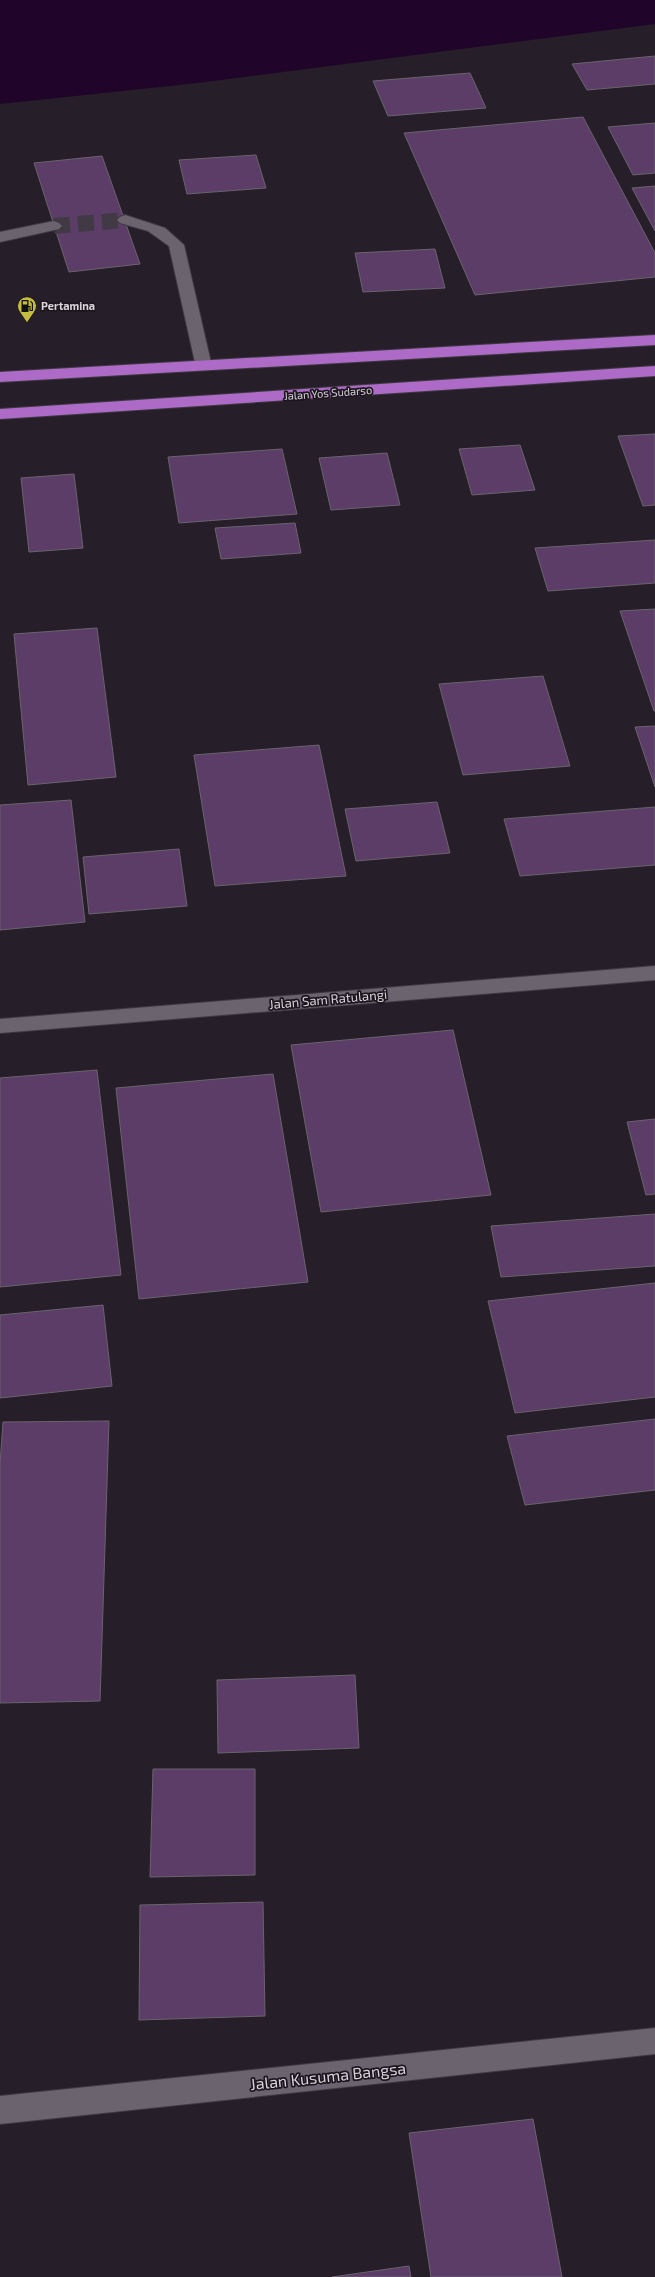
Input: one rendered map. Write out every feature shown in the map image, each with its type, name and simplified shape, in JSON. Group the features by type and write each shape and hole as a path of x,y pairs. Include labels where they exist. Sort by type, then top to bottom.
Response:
{"highway":[{"path":"0,377 204,367 655,340"},
{"name":"Jalan Yos Sudarso","path":"0,414 655,371"}],"street":[{"path":"125,220 150,226 167,234 176,245 204,367"},
{"path":"0,237 54,226"},
{"name":"Jalan Sam Ratulangi","path":"0,1026 655,973"},
{"name":"Jalan Kusuma Bangsa","path":"0,2110 655,2041"}],"shaded area":[{"path":"0,0 655,0 655,24 198,83 0,104"}],"building":[{"path":"655,56 655,84 587,90 572,64"},
{"path":"470,73 486,108 388,116 373,81"},
{"path":"583,117 655,253 655,277 475,295 404,133"},
{"path":"655,123 655,173 633,175 608,127"},
{"path":"256,155 266,188 187,194 179,160"},
{"path":"102,156 140,264 69,272 34,163"},
{"path":"655,186 655,231 632,188"},
{"path":"435,249 445,288 363,292 355,253"},
{"path":"655,434 655,505 643,506 618,436"},
{"path":"520,445 535,490 472,495 459,449"},
{"path":"282,449 297,514 179,523 168,457"},
{"path":"387,453 400,505 331,510 319,458"},
{"path":"74,474 83,548 29,552 21,478"},
{"path":"295,523 301,553 221,559 215,528"},
{"path":"655,540 655,583 548,591 535,548"},
{"path":"655,609 655,711 654,711 620,611"},
{"path":"97,628 116,777 28,785 14,634"},
{"path":"543,676 570,766 463,775 439,684"},
{"path":"655,726 655,787 635,727"},
{"path":"319,745 346,876 215,886 194,755"},
{"path":"71,800 85,922 0,930 0,805"},
{"path":"437,802 450,853 356,861 345,809"},
{"path":"655,807 655,865 520,876 504,819"},
{"path":"179,849 187,906 89,914 83,857"},
{"path":"453,1030 491,1195 321,1212 291,1045"},
{"path":"97,1070 121,1275 0,1287 0,1078"},
{"path":"273,1074 308,1282 139,1299 116,1088"},
{"path":"655,1119 655,1194 646,1195 627,1122"},
{"path":"655,1214 655,1266 501,1277 491,1226"},
{"path":"655,1283 655,1397 515,1413 488,1301"},
{"path":"103,1305 112,1386 0,1398 0,1315"},
{"path":"655,1419 655,1490 525,1505 507,1436"},
{"path":"109,1421 100,1701 0,1703 0,1464 3,1422"},
{"path":"355,1675 359,1748 218,1753 217,1680"},
{"path":"153,1769 255,1769 255,1875 150,1877"},
{"path":"263,1902 265,2016 139,2020 140,1905"},
{"path":"533,2119 562,2277 431,2277 409,2133"},
{"path":"409,2266 411,2277 332,2277"}],"tunnel":[{"path":"54,226 125,220"}],"place":[{"name":"Pertamina","path":"27,323"}]}
